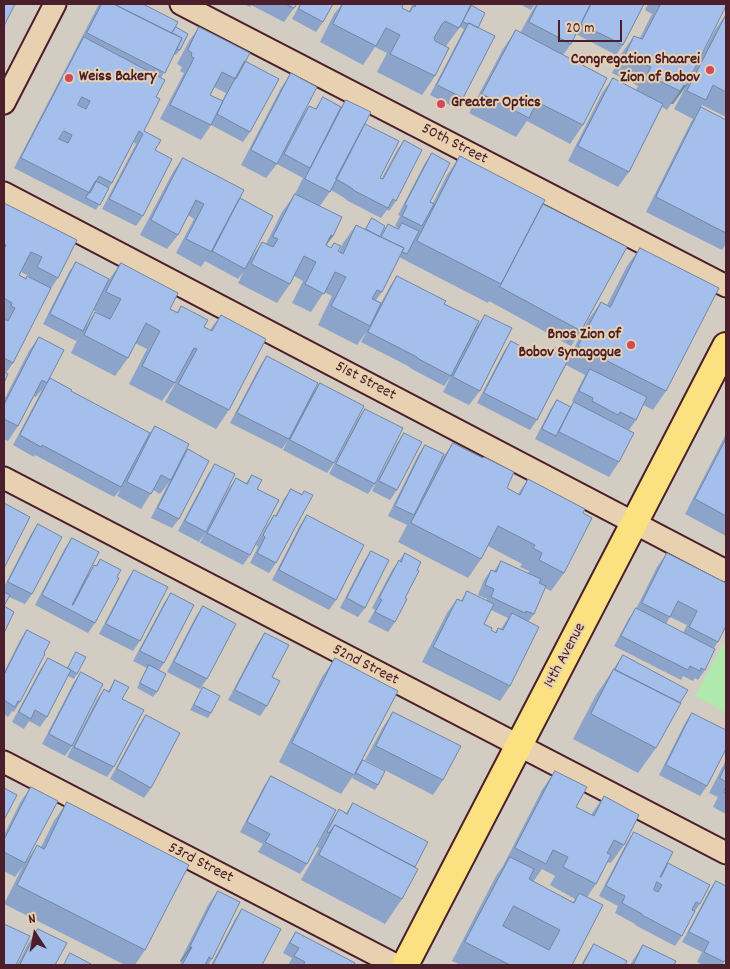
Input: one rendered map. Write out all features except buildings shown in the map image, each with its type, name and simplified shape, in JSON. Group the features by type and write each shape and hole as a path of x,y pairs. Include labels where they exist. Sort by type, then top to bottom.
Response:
{"main road":[{"name":"14th Avenue","path":"405,965 726,346"}],"street":[{"path":"4,103 55,4"},
{"name":"50th Street","path":"181,4 726,286"},
{"name":"51st Street","path":"4,193 726,571"},
{"name":"52nd Street","path":"4,478 726,853"},
{"name":"53rd Street","path":"4,762 396,965"}],"green space":[{"path":"726,638 726,713 695,696"}],"place":[{"name":"Congregation Shaarei Zion of Bobov","path":"710,70"},
{"name":"Weiss Bakery","path":"69,78"},
{"name":"Greater Optics","path":"441,104"},
{"name":"Bnos Zion of Bobov Synagogue","path":"631,345"}]}
